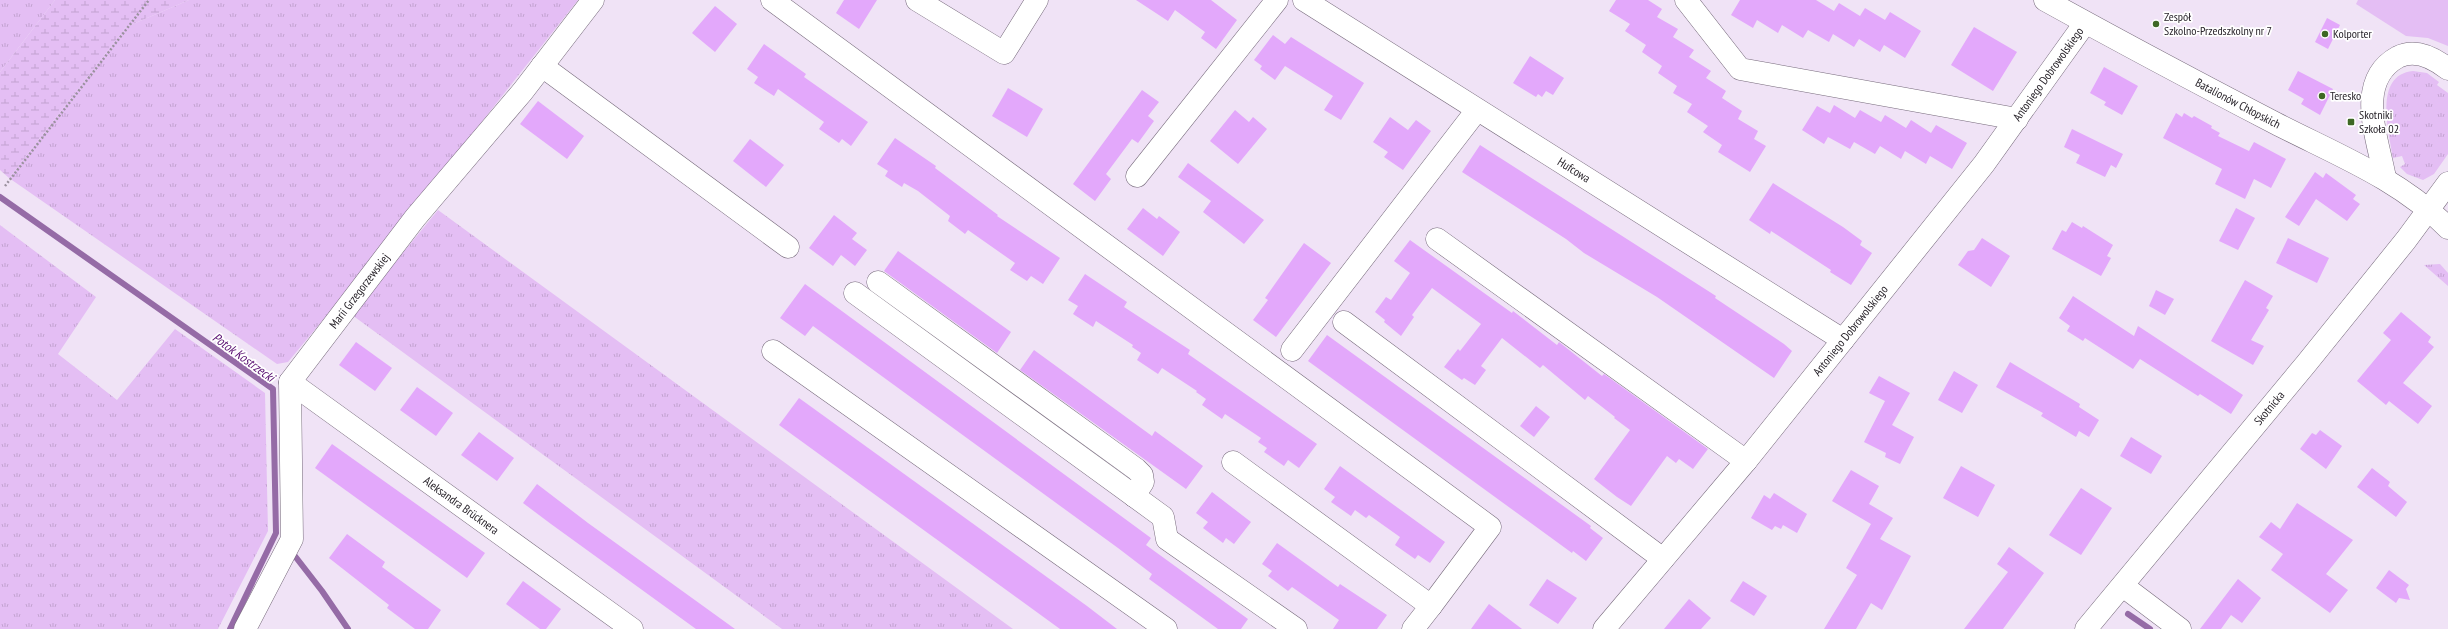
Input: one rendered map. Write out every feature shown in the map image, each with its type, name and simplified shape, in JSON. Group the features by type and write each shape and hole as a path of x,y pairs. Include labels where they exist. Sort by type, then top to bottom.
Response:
{"street":[{"name":"Marii Grzegorzewskiej","path":"290,382 415,218 542,66 593,0"},
{"path":"772,0 1490,527 1413,629"},
{"path":"917,0 1004,53 1037,0"},
{"path":"1137,176 1277,0"},
{"name":"Hufcowa","path":"1304,0 1844,340"},
{"path":"1686,0 1740,69 2016,118"},
{"name":"Batalionów Chłopskich","path":"2045,0 2210,90 2385,178 2448,228"},
{"name":"Antoniego Dobrowolskiego","path":"1604,629 1746,461 1979,170 2085,23"},
{"path":"2385,178 2372,105 2375,80 2390,62 2403,54 2428,56 2448,69"},
{"path":"542,66 788,247"},
{"path":"1292,350 1478,110"},
{"name":"Skotnicka","path":"2086,629 2311,358 2428,211 2448,183"},
{"path":"1437,239 1746,461"},
{"path":"878,282 1136,469 1142,475 1143,482 1134,496"},
{"path":"855,293 1163,517 1167,539 1296,629"},
{"path":"1344,322 1663,559"},
{"path":"773,351 1166,629"},
{"path":"245,629 292,539 290,382"},
{"name":"Aleksandra Brücknera","path":"290,382 632,629"},
{"path":"1232,462 1431,606"},
{"path":"2123,586 2180,629"}],"path":[{"path":"5,186 149,0"}],"green space":[{"path":"0,0 55,0 0,72"},
{"path":"55,0 189,0 126,27 9,178 0,170 0,72"},
{"path":"189,0 578,0 371,262 288,362 277,364 9,178 126,27"},
{"path":"2358,0 2448,0 2448,46 2428,38 2406,36 2356,4"},
{"path":"2413,71 2427,73 2439,82 2437,85 2448,93 2448,154 2434,174 2423,180 2407,174 2400,167 2405,164 2402,156 2393,158 2387,120 2386,106 2388,93 2392,82 2400,75"},
{"path":"438,210 1013,629 782,629 352,315"},
{"path":"0,225 96,297 58,354 117,400 175,329 265,393 268,531 218,629 0,629"},
{"path":"2440,264 2448,273 2448,286 2424,265"}],"building":[{"path":"844,0 877,0 859,29 836,13"},
{"path":"1136,0 1211,0 1237,20 1216,49 1201,38 1205,32 1175,10 1168,21"},
{"path":"1616,0 1648,0 1662,9 1657,17 1678,29 1673,37 1694,50 1689,57 1711,71 1706,78 1726,91 1722,98 1742,111 1738,119 1758,131 1754,139 1766,146 1750,172 1718,152 1722,145 1703,132 1708,126 1687,112 1692,104 1673,93 1677,86 1658,73 1662,66 1642,52 1646,45 1625,31 1630,24 1609,11"},
{"path":"1740,0 1816,0 1834,11 1839,3 1860,16 1865,8 1885,20 1890,12 1921,31 1905,58 1884,45 1880,52 1859,39 1854,47 1833,34 1829,42 1808,30 1803,38 1782,25 1778,33 1757,20 1753,28 1731,15"},
{"path":"715,6 737,24 715,52 692,33"},
{"path":"2327,18 2340,25 2328,49 2315,42"},
{"path":"1974,27 2017,52 1993,91 1951,65"},
{"path":"1273,35 1285,44 1291,37 1364,83 1341,120 1324,110 1333,96 1285,66 1275,80 1260,69 1262,66 1254,60"},
{"path":"764,44 806,74 804,77 868,122 851,146 842,139 839,143 819,129 824,122 778,89 774,96 754,83 758,77 747,69"},
{"path":"1530,56 1564,78 1553,95 1546,91 1542,97 1538,94 1536,97 1513,83"},
{"path":"2104,67 2138,86 2122,115 2104,105 2106,102 2090,93"},
{"path":"2298,71 2333,89 2320,115 2301,104 2304,99 2288,90"},
{"path":"1008,88 1043,109 1027,137 992,116"},
{"path":"1142,90 1159,102 1148,116 1154,121 1138,143 1132,139 1106,174 1111,179 1095,201 1073,184"},
{"path":"538,101 584,136 567,159 520,124"},
{"path":"1834,105 1855,118 1860,110 1881,122 1885,115 1906,128 1911,120 1931,133 1936,125 1967,143 1952,169 1930,156 1926,164 1905,151 1901,159 1880,146 1875,154 1854,142 1850,149 1828,137 1824,144 1802,130 1817,106 1830,113"},
{"path":"1235,110 1249,122 1253,117 1267,129 1238,164 1210,141"},
{"path":"2176,113 2182,117 2184,113 2192,118 2194,116 2212,126 2211,128 2220,133 2218,136 2249,151 2254,142 2286,159 2271,188 2254,179 2245,199 2215,184 2222,169 2163,138"},
{"path":"1390,117 1408,130 1416,120 1431,131 1403,170 1384,157 1388,152 1373,142"},
{"path":"2072,129 2123,154 2116,168 2111,165 2105,177 2076,163 2080,155 2064,147"},
{"path":"895,138 936,166 935,168 998,215 997,216 1060,258 1043,284 1031,276 1027,281 1010,270 1015,263 968,230 965,234 948,221 950,216 918,191 904,183 902,187 885,176 888,171 877,164"},
{"path":"750,139 784,165 766,187 733,161"},
{"path":"1480,145 1716,296 1715,298 1784,344 1792,351 1774,378 1657,297 1584,253 1566,239 1462,172"},
{"path":"1188,163 1264,220 1244,244 1203,212 1211,201 1178,177"},
{"path":"2315,172 2323,178 2326,173 2356,195 2353,199 2360,204 2347,221 2316,199 2299,226 2285,217"},
{"path":"1773,183 1843,227 1862,241 1860,245 1872,253 1851,285 1830,272 1831,270 1771,231 1770,234 1749,220"},
{"path":"1143,208 1157,219 1159,216 1180,232 1163,256 1127,229"},
{"path":"2236,208 2255,218 2238,250 2219,241"},
{"path":"834,215 857,233 852,239 867,250 855,266 841,255 833,266 809,248"},
{"path":"2072,222 2082,228 2083,226 2113,245 2107,256 2111,258 2101,276 2052,249 2062,230 2066,232"},
{"path":"1982,238 2010,256 1991,287 1958,265 1968,251 1974,250"},
{"path":"2288,238 2329,258 2317,283 2276,263"},
{"path":"1410,240 1512,313 1513,311 1557,345 1559,342 1602,376 1604,374 1708,449 1693,469 1679,459 1676,463 1667,456 1631,506 1594,479 1630,430 1588,396 1585,400 1543,365 1540,368 1502,338 1481,366 1486,370 1475,385 1464,378 1462,380 1444,367 1458,349 1460,351 1481,324 1432,288 1412,315 1414,317 1401,336 1384,322 1385,320 1375,312 1386,297 1391,300 1410,273 1394,261"},
{"path":"1304,243 1331,263 1276,337 1253,320 1268,300 1265,298"},
{"path":"898,251 1011,332 997,353 884,271"},
{"path":"1085,274 1127,302 1124,307 1190,350 1188,354 1317,444 1299,468 1288,460 1284,466 1264,452 1267,448 1258,442 1261,438 1225,414 1222,419 1202,405 1206,399 1196,392 1197,391 1162,368 1158,374 1137,360 1141,353 1132,347 1133,345 1096,321 1093,327 1073,314 1078,306 1068,300"},
{"path":"2245,280 2273,296 2266,308 2269,310 2251,340 2264,346 2253,365 2211,341"},
{"path":"805,284 1151,538 1146,545 1248,619 1241,629 1218,629 1149,579 1152,574 1118,548 813,326 805,336 780,318"},
{"path":"2156,290 2174,299 2165,315 2149,306"},
{"path":"2073,296 2134,336 2138,326 2243,395 2231,414 2200,394 2198,396 2140,359 2133,369 2085,338 2083,341 2067,331 2070,326 2059,318"},
{"path":"2401,312 2431,337 2428,342 2434,347 2403,383 2432,406 2418,424 2389,401 2386,405 2357,381 2391,340 2383,333"},
{"path":"1327,335 1591,526 1590,528 1603,538 1586,561 1573,551 1572,553 1308,361"},
{"path":"356,342 392,368 375,391 339,365"},
{"path":"1034,350 1152,436 1155,431 1203,466 1186,489 1020,370"},
{"path":"2010,362 2080,404 2079,407 2099,420 2089,437 2079,431 2076,437 2041,416 2043,413 1996,387"},
{"path":"1954,371 1978,385 1962,413 1938,400"},
{"path":"1879,376 1910,393 1892,425 1914,437 1900,464 1885,457 1886,453 1864,442 1885,401 1869,393"},
{"path":"417,387 453,413 436,436 400,410"},
{"path":"799,398 1117,629 1060,629 779,425"},
{"path":"1536,406 1550,417 1534,437 1520,426"},
{"path":"2320,430 2342,446 2326,469 2300,449 2312,433 2316,435"},
{"path":"479,432 514,458 497,481 461,455"},
{"path":"2131,437 2162,456 2151,474 2120,456"},
{"path":"332,444 485,553 467,578 315,468"},
{"path":"1340,466 1445,542 1430,563 1418,555 1415,559 1395,545 1400,537 1369,515 1366,518 1355,510 1351,516 1331,502 1335,497 1324,489"},
{"path":"1961,466 1995,485 1978,517 1943,498"},
{"path":"2372,468 2390,482 2388,486 2407,502 2396,517 2357,487"},
{"path":"1851,470 1879,486 1869,504 1893,518 1880,539 1911,556 1882,610 1871,603 1856,629 1824,629 1857,575 1846,568 1871,524 1832,501"},
{"path":"537,484 588,523 735,629 696,629 551,524 523,503"},
{"path":"2081,488 2112,508 2081,555 2049,535"},
{"path":"1212,492 1251,522 1234,544 1226,538 1223,543 1203,528 1208,522 1196,513"},
{"path":"1774,493 1807,514 1797,533 1783,525 1781,529 1775,526 1772,530 1751,518 1764,495 1770,499"},
{"path":"2297,503 2353,540 2326,574 2348,590 2330,613 2271,570 2283,554 2259,537 2271,522 2280,529"},
{"path":"347,534 385,562 382,567 441,610 428,629 415,629 387,608 389,605 329,558"},
{"path":"1277,543 1338,587 1340,584 1387,615 1377,629 1333,629 1339,620 1292,587 1288,591 1268,576 1272,571 1262,564"},
{"path":"2009,547 2044,573 2003,629 1964,629 2008,572 1997,564"},
{"path":"2389,570 2409,585 2406,589 2410,600 2399,598 2396,603 2376,588"},
{"path":"1547,579 1577,598 1558,624 1529,605"},
{"path":"2238,579 2261,598 2242,623 2231,615 2221,629 2200,629"},
{"path":"523,581 561,609 546,629 540,629 506,604"},
{"path":"1743,581 1767,596 1754,616 1730,601"},
{"path":"1689,599 1711,618 1701,629 1664,629"},
{"path":"1489,604 1522,629 1471,629"}],"waterway":[{"name":"Potok Kostrzecki","path":"0,197 273,389 276,533 230,629"},
{"path":"291,551 322,591 348,629"},
{"path":"2128,614 2150,629"}],"place":[{"name":"Zespół Szkolno-Przedszkolny nr 7","path":"2156,24"},
{"name":"Kolporter","path":"2325,34"},
{"name":"Teresko","path":"2322,96"},
{"name":"Skotniki Szkoła 02","path":"2351,122"}]}
